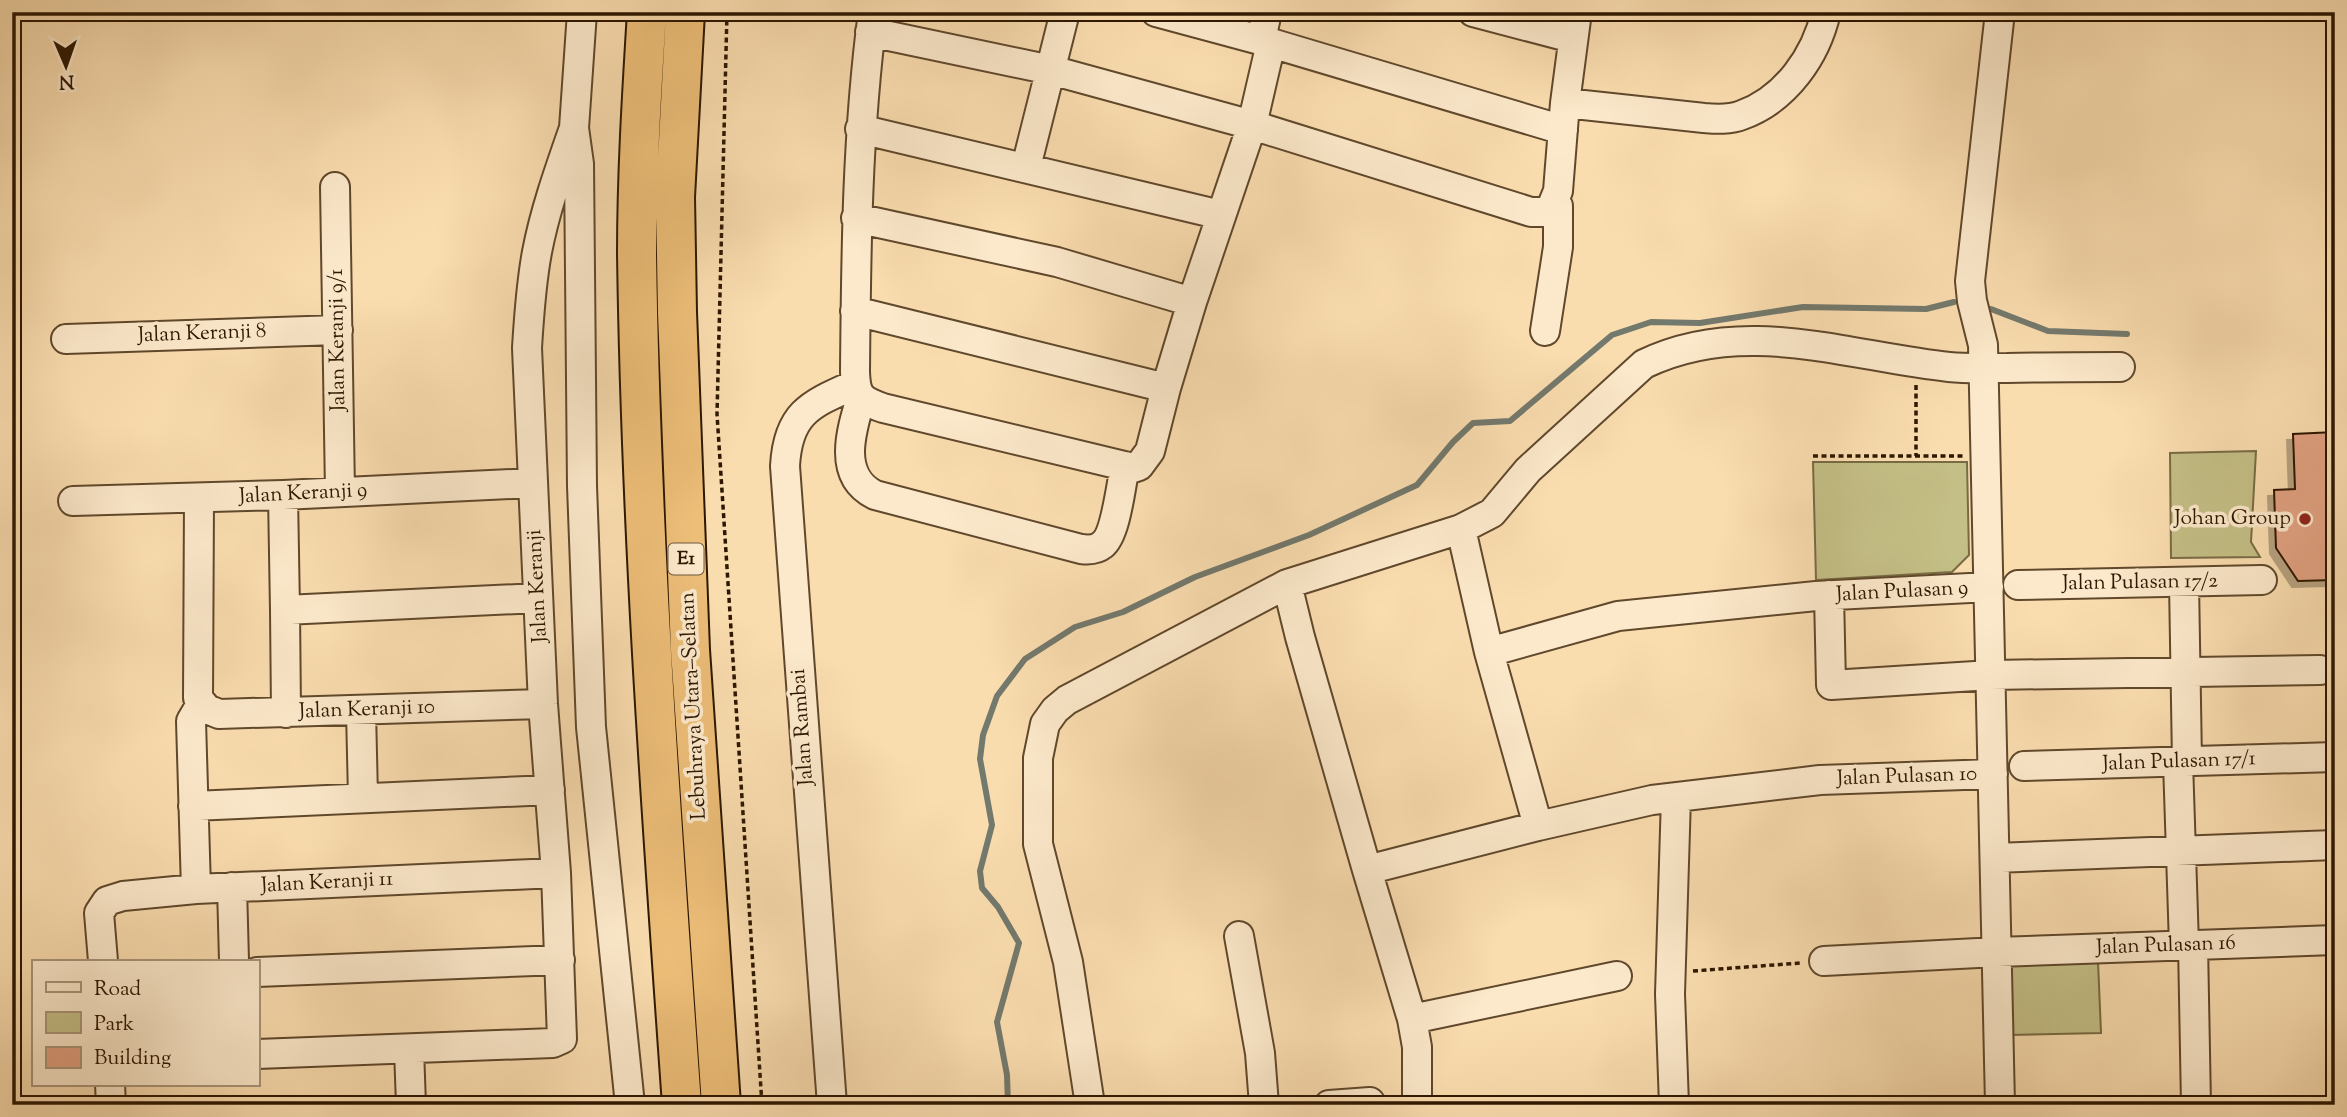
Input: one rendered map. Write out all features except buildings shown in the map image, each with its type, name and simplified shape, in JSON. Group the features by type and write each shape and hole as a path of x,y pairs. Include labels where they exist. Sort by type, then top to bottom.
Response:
{"highway":[{"name":"Lebuhraya Utara–Selatan","path":"647,12 639,163 640,339 649,609 682,1105"},
{"name":"Lebuhraya Utara–Selatan","path":"685,12 675,197 677,312 690,650 721,1105"}],"street":[{"path":"582,12 574,128 579,164 582,486 591,727 630,1105"},
{"path":"1026,167 1065,12"},
{"path":"1156,12 1564,116 1723,119 1741,116 1772,98 1789,84 1816,45 1826,12"},
{"path":"858,391 883,408 1129,467 1139,466 1150,450 1192,302 1252,125 1266,41 1267,12"},
{"path":"2000,12 1970,281 1983,345 2000,1105"},
{"path":"1485,14 1574,25 1558,191 1551,208"},
{"path":"1129,467 1109,536 1101,546 1090,550 875,495 858,482 850,462 850,441 858,391 856,218 860,129 871,22 1252,125 1531,212 1544,212 1558,206 1559,233 1545,331"},
{"name":"Jalan Keranji","path":"409,1049 553,1043 559,1042 564,1034 556,873 543,704 527,362 530,297 538,248 557,177 574,128"},
{"path":"860,129 1222,215"},
{"name":"Jalan Keranji 9/1","path":"335,187 340,492"},
{"path":"856,218 1057,262 1192,302"},
{"path":"855,312 1166,388"},
{"name":"Jalan Keranji 8","path":"66,339 338,330"},
{"path":"1090,1105 1068,962 1038,844 1038,758 1045,724 1067,700 1287,584 1461,529 1492,513 1528,470 1644,364 1668,352 1727,343 1772,340 1950,367 2120,367"},
{"name":"Jalan Rambai","path":"832,1105 785,466 787,441 797,419 827,397 858,391"},
{"name":"Jalan Keranji 9","path":"73,501 283,495 533,483"},
{"path":"283,495 286,713"},
{"path":"196,889 191,721 200,701 200,498"},
{"path":"1461,529 1489,652 1538,825"},
{"name":"Jalan Pulasan 17/2","path":"2018,585 2262,580"},
{"path":"2185,582 2186,673 2181,850 2189,945 2196,1105"},
{"path":"1287,584 1367,870 1412,1018 1417,1047 1417,1105"},
{"name":"Jalan Pulasan 9","path":"1489,652 1618,616 1822,595 1989,587"},
{"path":"1822,595 1831,685 1991,675 2320,670"},
{"path":"285,610 538,598"},
{"name":"Jalan Keranji 10","path":"200,701 212,713 219,714 543,704"},
{"path":"361,711 363,797"},
{"name":"Jalan Pulasan 17/1","path":"2024,766 2335,757"},
{"name":"Jalan Pulasan 10","path":"1367,870 1538,825 1676,797 1820,780 1993,774"},
{"path":"193,806 550,790"},
{"path":"1674,1105 1670,972 1676,797"},
{"path":"1995,858 2335,845"},
{"name":"Jalan Keranji 11","path":"103,960 100,913 107,901 123,896 232,887 556,873"},
{"path":"232,887 234,960"},
{"path":"1239,936 1260,1053 1264,1105"},
{"name":"Jalan Pulasan 16","path":"1824,961 2335,940"},
{"path":"259,972 560,960"},
{"path":"1412,1018 1617,976"},
{"path":"259,1054 409,1049 411,1105"},
{"path":"110,1086 111,1105"},
{"path":"1329,1105 1370,1102"}],"path":[{"path":"727,12 717,414 762,1105"},
{"path":"1915,362 1916,456"},
{"path":"1812,456 1986,456"},
{"path":"1670,972 1824,961"}],"green space":[{"path":"2256,451 2251,542 2260,557 2171,558 2170,453"},
{"path":"1813,462 1967,462 1969,555 1952,572 1816,580"},
{"path":"2098,961 2101,1033 2008,1035 2006,964"}],"waterway":[{"path":"1008,1105 1007,1075 997,1022 1019,943 998,907 982,888 980,871 992,825 980,759 983,735 997,696 1025,659 1075,627 1123,612 1195,577 1309,535 1417,485 1453,442 1473,423 1510,421 1612,335 1651,322 1700,323 1803,307 1926,309 1954,302"},
{"path":"1991,309 2048,331 2127,334"}],"place":[{"name":"Johan Group","path":"2305,519"}]}
